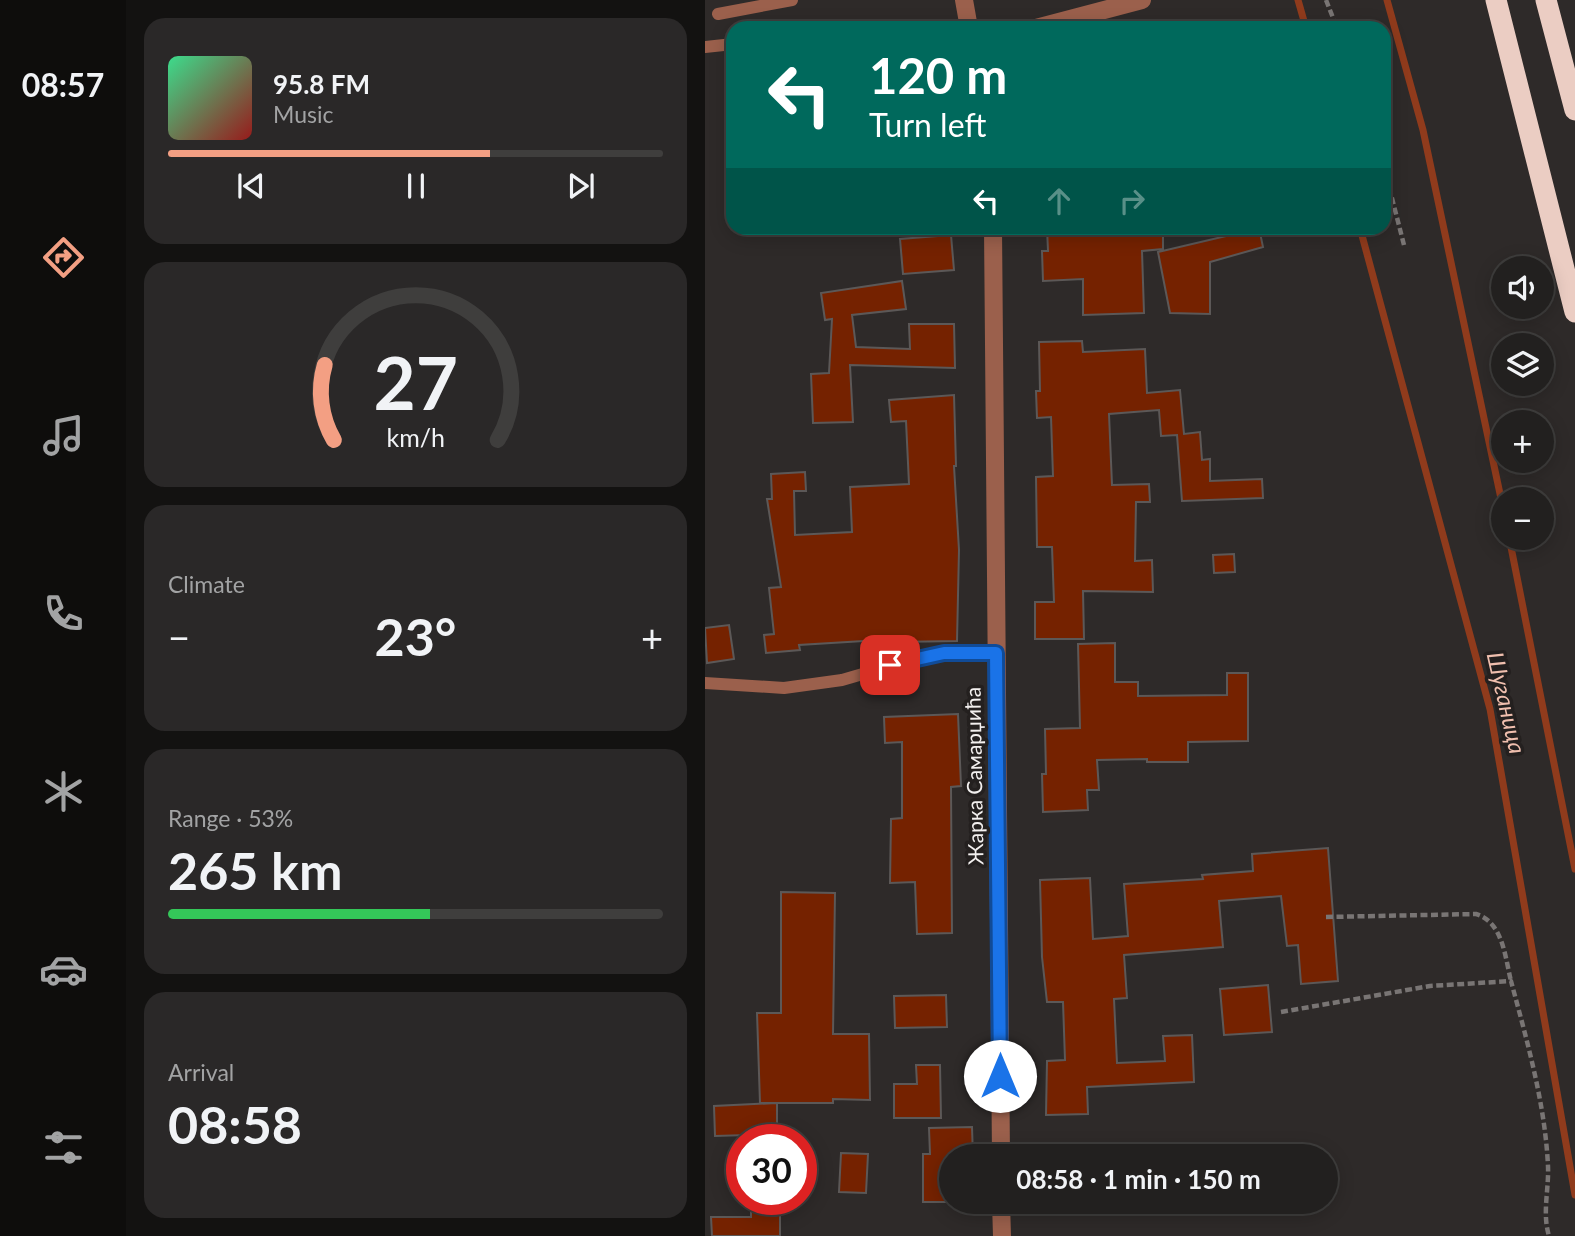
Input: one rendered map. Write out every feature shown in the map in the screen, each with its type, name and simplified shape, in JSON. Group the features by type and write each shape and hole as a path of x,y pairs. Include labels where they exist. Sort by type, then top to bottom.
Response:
{"highway":[{"path":"1496,0 1575,312"},
{"path":"1546,0 1575,110"}],"street":[{"path":"964,0 968,21"},
{"path":"1062,21 1142,0"},
{"name":"Жарка Самарџића","path":"993,235 1001,1144"},
{"path":"1001,1214 1002,1236"}],"lane":[{"path":"718,14 792,0"},
{"path":"705,47 726,45"},
{"path":"705,683 784,688 842,680 928,655 963,651 996,653"}],"path":[{"path":"1326,0 1334,21"},
{"path":"1391,194 1404,245"},
{"path":"1326,917 1476,914 1487,917 1499,934 1524,1024 1538,1093 1548,1166 1545,1223 1549,1236"},
{"path":"1281,1012 1430,986 1511,981"}],"building":[{"path":"951,235 954,270 903,274 900,239"},
{"path":"1047,235 1163,235 1163,249 1142,251 1144,313 1083,315 1083,279 1043,281 1042,251 1048,251"},
{"path":"1230,235 1260,235 1263,247 1210,262 1210,314 1170,313 1158,252"},
{"path":"902,281 906,309 852,315 856,347 910,349 909,324 954,324 955,368 850,365 853,422 813,423 811,374 829,373 832,319 825,320 821,293"},
{"path":"1082,341 1083,352 1145,349 1147,393 1180,390 1184,434 1200,432 1202,460 1210,459 1210,481 1262,479 1263,498 1182,501 1177,435 1161,436 1159,410 1109,414 1112,485 1149,484 1150,502 1136,502 1135,561 1152,560 1153,592 1083,591 1084,639 1035,639 1035,602 1054,602 1052,547 1037,547 1036,477 1053,476 1051,417 1037,418 1036,391 1040,391 1039,342"},
{"path":"954,395 954,466 959,550 957,641 896,642 896,639 799,645 800,650 766,653 764,635 774,634 769,588 781,587 767,499 772,499 771,474 805,472 806,491 794,491 795,535 852,532 850,487 909,484 906,421 891,422 889,400"},
{"path":"1234,554 1235,572 1214,573 1213,555"},
{"path":"729,625 734,659 707,663 705,628"},
{"path":"1115,643 1115,682 1138,682 1138,696 1227,695 1227,673 1248,673 1248,741 1188,742 1188,762 1097,760 1099,790 1087,790 1088,810 1043,812 1045,729 1080,728 1078,644"},
{"path":"958,714 961,786 951,787 952,933 917,934 915,882 890,883 891,819 902,818 902,742 885,743 884,717"},
{"path":"1328,848 1338,981 1301,984 1298,945 1287,946 1281,896 1219,901 1223,947 1124,955 1127,998 1114,999 1117,1063 1165,1061 1163,1036 1192,1035 1194,1082 1087,1087 1088,1114 1046,1115 1047,1061 1065,1060 1063,1002 1047,1002 1042,957 1040,880 1090,878 1093,939 1128,936 1124,884 1203,879 1202,875 1253,871 1252,854"},
{"path":"781,892 835,893 833,1034 869,1034 870,1100 760,1103 757,1013 781,1013"},
{"path":"1268,985 1272,1032 1224,1035 1220,989"},
{"path":"946,995 947,1027 895,1028 894,996"},
{"path":"916,1065 940,1065 941,1118 894,1118 894,1084 917,1084"},
{"path":"777,1103 777,1124 726,1124 726,1136 715,1136 714,1106"},
{"path":"972,1127 973,1144 939,1144 939,1202 923,1202 923,1154 930,1154 929,1128"},
{"path":"841,1153 868,1154 866,1193 839,1192"},
{"path":"780,1215 780,1236 712,1236 711,1217"}],"waterway":[{"name":"Шуганица","path":"1298,0 1304,21"},
{"path":"1387,0 1423,130 1499,487"},
{"name":"Шуганица","path":"1362,235 1490,709 1575,1195"},
{"path":"1512,550 1575,869"}],"route":[{"path":"890,665 944,653 996,653 1000,1076"}]}
